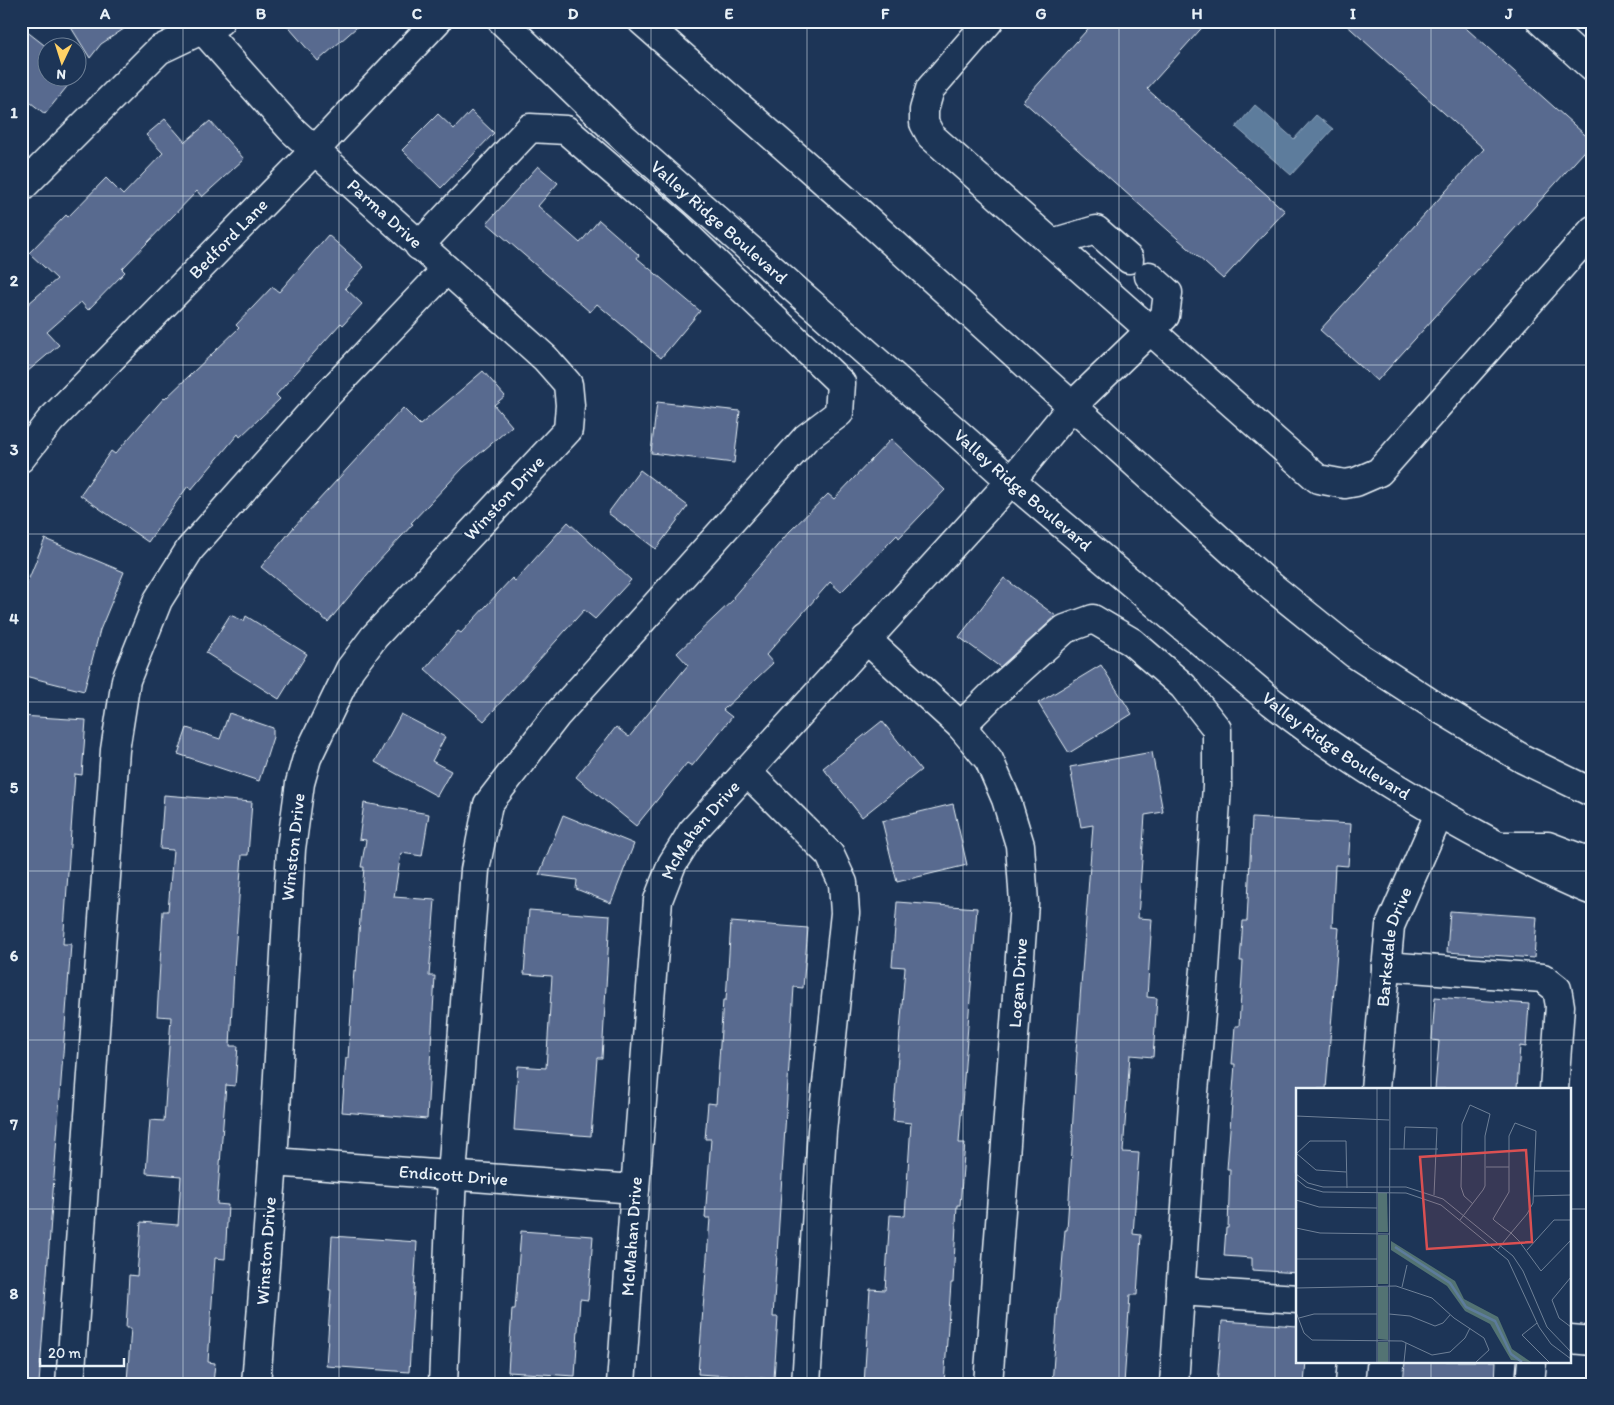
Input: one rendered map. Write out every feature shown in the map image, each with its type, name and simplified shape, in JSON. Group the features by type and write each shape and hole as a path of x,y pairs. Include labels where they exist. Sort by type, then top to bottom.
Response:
{"street":[{"name":"Bedford Lane","path":"21,458 50,421 437,21"},
{"name":"Valley Ridge Boulevard","path":"502,21 614,129 1011,481 1228,667 1279,708 1316,736 1439,814 1565,880 1593,891"},
{"path":"642,21 858,211 1272,587 1354,654 1522,759 1593,793"},
{"path":"989,21 930,90 924,110 924,123 931,136 1318,479 1345,484 1356,482 1380,472 1593,230"},
{"path":"1541,21 1593,68"},
{"name":"Parma Drive","path":"206,24 291,129 545,358 568,384 570,406"},
{"path":"21,188 158,50 206,24"},
{"path":"419,246 530,128 566,130 676,226 841,383 839,413 806,438 628,635 556,716 488,804 475,870 452,1175 443,1384"},
{"name":"McMahan Drive","path":"621,1384 658,900 672,864 692,832 1011,481 1073,405 1164,316 1168,294 1096,230 1052,243"},
{"path":"70,1384 116,750 126,680 158,600 190,549 327,396 446,270"},
{"name":"Winston Drive","path":"256,1384 273,1162 290,849 300,783 308,758 350,670 370,644 568,430 570,406"},
{"path":"961,726 992,695 1065,629 1093,619 1132,642 1183,686 1217,729 1217,786 1205,969 1193,1103 1174,1384"},
{"name":"Logan Drive","path":"866,639 961,726 989,760 1006,799 1020,846 1024,903 988,1384"},
{"path":"746,771 830,855 843,883 844,913 822,1131 806,1384"},
{"name":"Barksdale Drive","path":"1375,1088 1390,926 1439,814"},
{"path":"1499,846 1548,846 1593,863"},
{"path":"1386,966 1543,978 1556,989 1560,1006 1554,1088"},
{"name":"Endicott Drive","path":"273,1162 635,1189"},
{"path":"1180,1291 1296,1299"},
{"path":"1572,1340 1593,1341"},
{"path":"1350,1384 1352,1362"},
{"path":"1530,1384 1532,1362"}],"water":[{"path":"1255,105 1294,139 1316,115 1333,129 1291,175 1236,127"}],"building":[{"path":"67,21 136,21 101,44 90,58 88,55 88,38 78,38"},
{"path":"283,21 364,21 318,61"},
{"path":"1095,21 1208,21 1147,89 1285,211 1223,279 1023,101"},
{"path":"1342,21 1458,21 1593,142 1377,381 1320,330 1484,149"},
{"path":"21,27 38,40 38,88 66,88 45,114 21,95"},
{"path":"471,111 494,133 441,188 402,150 438,114 454,129"},
{"path":"165,119 185,142 210,121 244,159 202,197 197,191 122,269 125,272 88,310 81,302 47,332 59,345 21,377 21,310 57,279 29,253 106,178 123,195 163,153 146,135"},
{"path":"538,166 558,183 538,206 580,243 599,220 639,255 637,258 700,311 661,358 597,304 590,312 487,223"},
{"path":"328,235 364,267 345,288 362,304 343,325 341,323 276,395 280,399 240,437 238,434 191,490 188,486 148,542 80,495 111,451 115,454 164,398 239,328 236,325 272,287 279,292"},
{"path":"483,371 505,396 494,405 512,426 464,467 411,523 413,524 376,564 328,622 261,567 294,527 403,408 420,425"},
{"path":"657,402 740,411 734,463 651,453"},
{"path":"891,439 945,490 899,538 897,535 841,592 830,582 766,655 773,663 723,710 732,717 692,766 687,763 636,826 576,777 616,727 629,737 688,665 677,653 734,599 733,597 789,532 828,494 834,499"},
{"path":"640,470 688,506 656,549 608,513"},
{"path":"568,522 631,580 595,619 584,610 484,721 425,669 458,631 461,633 512,578 515,581"},
{"path":"45,539 124,572 100,630 84,691 21,675 21,598"},
{"path":"1004,578 1056,616 1000,667 959,637"},
{"path":"230,615 244,621 246,616 307,654 279,699 206,653"},
{"path":"1101,665 1132,714 1069,753 1038,703"},
{"path":"229,713 273,728 273,737 259,781 178,754 187,728 220,739"},
{"path":"401,714 445,737 432,761 451,771 437,796 375,762"},
{"path":"21,716 86,720 82,775 75,774 63,944 71,944 39,1384 21,1384"},
{"path":"882,721 921,770 862,817 823,768"},
{"path":"1152,752 1163,812 1145,815 1138,918 1152,919 1147,997 1157,998 1153,1057 1130,1055 1123,1152 1139,1153 1133,1234 1141,1235 1137,1295 1130,1295 1124,1384 1052,1384 1065,1230 1067,1230 1076,1052 1093,825 1081,827 1070,767"},
{"path":"164,795 252,802 248,855 242,855 234,969 230,1046 238,1046 235,1086 226,1085 217,1204 228,1205 225,1259 215,1258 208,1362 215,1363 213,1384 154,1384 127,1381 131,1328 126,1328 129,1275 137,1276 141,1222 178,1225 181,1176 146,1173 150,1120 164,1121 171,1017 157,1016 163,911 168,911 173,850 160,849"},
{"path":"364,803 429,814 422,856 401,853 394,897 435,900 429,976 435,976 427,1119 342,1112 354,970 356,971 364,867 361,867 366,840 359,839"},
{"path":"953,804 967,865 897,882 882,821"},
{"path":"563,815 634,844 611,903 576,889 577,880 539,875"},
{"path":"1252,818 1351,824 1348,866 1335,865 1332,927 1339,928 1326,1088 1296,1088 1296,1273 1252,1270 1252,1258 1224,1256 1226,1228 1228,1228 1230,1169 1227,1169 1235,1064 1232,1064 1235,1026 1239,1026 1243,961 1240,961 1243,921 1247,921"},
{"path":"897,902 977,908 959,1143 965,1143 960,1205 957,1205 953,1283 951,1283 944,1384 864,1384 870,1289 885,1290 890,1215 905,1216 911,1123 893,1121 905,967 892,966"},
{"path":"529,910 610,916 602,1058 597,1058 591,1136 514,1130 518,1066 546,1068 552,976 524,974"},
{"path":"1450,911 1537,917 1534,958 1447,952"},
{"path":"731,922 808,928 803,988 794,987 773,1317 778,1317 774,1379 698,1374 710,1218 705,1218 711,1139 705,1139 708,1103 716,1104 723,1000 726,1000"},
{"path":"1435,997 1529,1004 1526,1047 1520,1046 1517,1088 1435,1088 1439,1041 1432,1040"},
{"path":"521,1231 593,1236 588,1300 580,1299 575,1376 508,1372 512,1309 515,1309"},
{"path":"332,1236 417,1242 409,1372 326,1366"},
{"path":"1222,1321 1296,1326 1296,1362 1306,1362 1304,1384 1217,1384"},
{"path":"1405,1362 1496,1362 1495,1384 1403,1384"}]}
